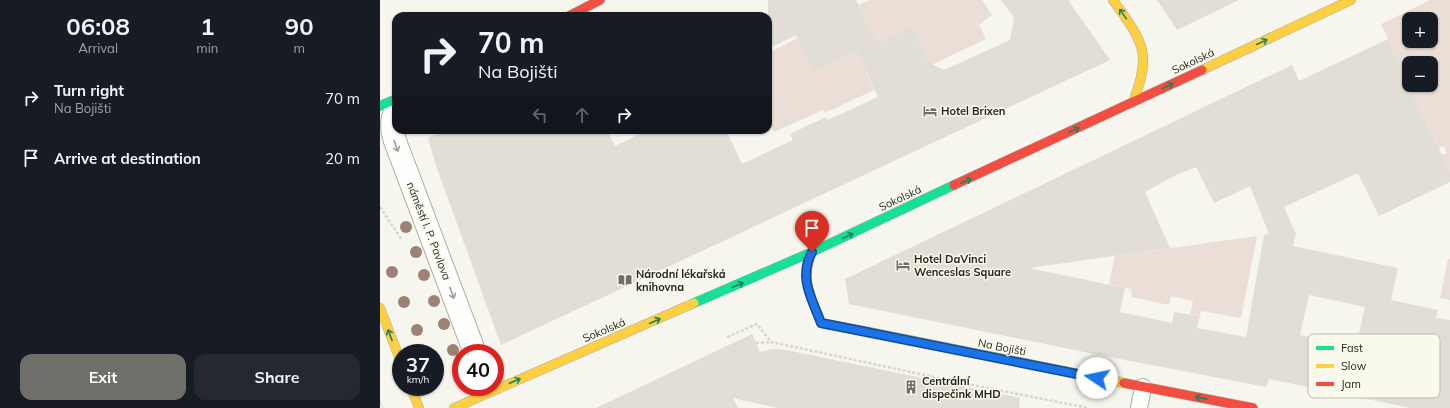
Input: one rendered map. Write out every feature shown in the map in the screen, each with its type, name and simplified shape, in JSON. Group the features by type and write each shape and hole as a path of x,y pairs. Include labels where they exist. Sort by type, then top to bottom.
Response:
{"main road":[{"path":"577,12 600,0"},
{"path":"1113,0 1138,38 1144,55 1144,69 1141,83 1133,102"},
{"name":"Sokolská","path":"504,384 812,252 1351,0"},
{"path":"380,106 392,102"},
{"name":"Na Bojišti","path":"812,252 807,262 805,271 806,281 821,323 1253,408"},
{"path":"380,308 394,344"},
{"path":"414,396 419,408"},
{"name":"Sokolská","path":"454,408 479,396"}],"street":[{"name":"náměstí I. P. Pavlova","path":"392,119 392,130"},
{"name":"náměstí I. P. Pavlova","path":"393,134 472,344"}],"lane":[{"path":"1140,408 1143,387"}],"path":[{"path":"380,208 402,240"},
{"path":"728,337 757,324 771,342"},
{"path":"756,343 771,342 962,383 1089,408"}],"shaded area":[{"path":"869,0 982,0 992,15 979,25 986,39 931,65 912,25 878,42 859,5"},
{"path":"1430,0 1450,0 1450,171 1442,155 1447,153 1444,146 1439,148 1411,92 1438,92 1438,56 1402,56 1402,73 1397,63 1399,62 1381,24 1402,14 1402,48 1438,48 1438,12 1406,12"},
{"path":"798,38 815,72 857,52 874,90 825,113 823,110 774,132 772,128 772,51"},
{"path":"1257,236 1241,318 1201,311 1200,316 1190,314 1193,301 1171,296 1169,305 1132,297 1131,289 1109,284 1115,256"},
{"path":"1448,259 1450,259 1450,300 1440,298"}],"building":[{"path":"768,0 856,0 878,42 912,25 930,63 944,70 1010,40 1014,18 1001,0 1068,0 1110,60 501,344 435,163 428,138 436,134 609,134 615,146 640,134 728,134 742,164 793,140 790,134 826,117 828,120 878,97 857,52 815,72 796,35 772,47 772,12 768,12"},
{"path":"1157,0 1239,0 1177,30"},
{"path":"1388,39 1399,62 1397,63 1402,73 1402,92 1411,92 1450,171 1450,182 1379,216 1358,173 1284,207 1296,234 1293,246 1398,268 1391,300 1438,310 1436,318 1450,320 1450,408 1411,408 1362,398 1440,398 1440,334 1359,334 1365,307 1309,295 1300,335 1308,337 1308,387 1269,379 1266,387 1094,354 849,304 845,279 1292,65 1299,81","holes":["1196,167 1214,203 1250,186 1269,234 1264,235 1246,337 1197,328 1200,316 1174,312 1172,323 1120,312 1125,288 1029,268 1170,248 1145,192 1176,175"]},
{"path":"752,334 760,352 772,349 786,350 1020,398 1019,408 777,408 733,398 738,408 596,408"}],"tram line":[{"path":"380,401 383,408"}],"traffic: fast":[{"path":"380,106 392,101"},
{"path":"694,303 812,252 954,185"}],"traffic: slow":[{"path":"1113,0 1131,26 1141,48 1143,59 1142,71 1133,102"},
{"path":"1202,70 1351,0"},
{"path":"454,408 694,303"},
{"path":"380,308 394,344"},
{"path":"869,332 1124,383"},
{"path":"414,396 419,408"}],"traffic: jam":[{"path":"577,12 600,0"},
{"path":"954,185 1202,70"},
{"path":"812,252 807,271 808,288 821,323 869,332"},
{"path":"1124,383 1253,408"}],"place":[{"name":"Hotel Brixen","path":"930,111"},
{"name":"Hotel DaVinci Wenceslas Square","path":"903,265"},
{"name":"Národní lékařská knihovna","path":"625,280"},
{"name":"Centrální dispečink MHD","path":"911,387"}],"route":[{"path":"812,252 807,262 805,271 806,281 821,323 1097,378"}]}
